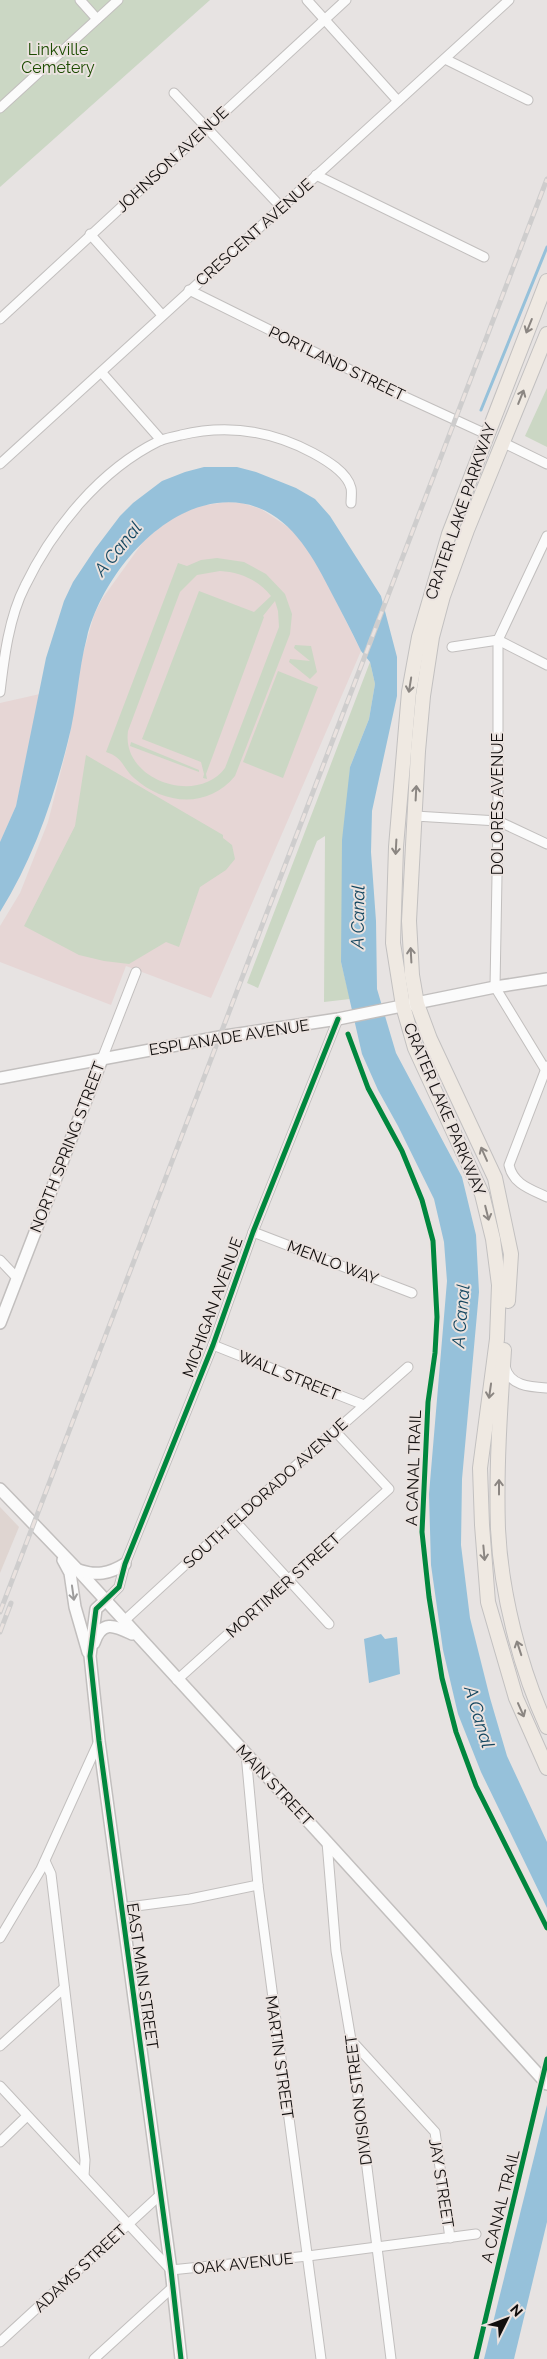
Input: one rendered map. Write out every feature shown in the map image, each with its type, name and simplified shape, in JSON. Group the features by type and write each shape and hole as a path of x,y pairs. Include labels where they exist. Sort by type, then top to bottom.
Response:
{"main road":[{"name":"CRATER LAKE PARKWAY","path":"547,281 448,534 419,637 409,692 396,846 393,943 403,1006 415,1048 482,1194 494,1239 499,1285 497,1339 480,1468 488,1602 516,1698 547,1768"},
{"name":"CRATER LAKE PARKWAY","path":"547,334 467,530 443,596 432,637 423,696 409,921 412,975 417,1004 430,1039 495,1178 511,1254 499,1427 498,1530 510,1620 542,1706 547,1727"},
{"path":"467,530 478,478 490,447 490,438 486,434"}],"street":[{"path":"80,0 97,19"},
{"path":"0,108 118,0"},
{"path":"306,0 398,101"},
{"name":"JOHNSON AVENUE","path":"0,318 346,0"},
{"name":"CRESCENT AVENUE","path":"0,464 509,0"},
{"path":"445,59 528,100"},
{"path":"174,93 281,207"},
{"path":"316,175 484,257"},
{"path":"90,234 162,315"},
{"name":"PORTLAND STREET","path":"190,290 401,395 486,434"},
{"path":"102,373 161,440"},
{"path":"0,692 5,647 24,587 53,538 76,508 103,480 130,458 161,440 197,432 229,430 262,432 290,441 324,459 340,472 351,487 351,503"},
{"path":"502,442 547,464"},
{"name":"DOLORES AVENUE","path":"495,987 498,821 498,640 547,536"},
{"path":"452,647 498,640 547,665"},
{"path":"415,816 498,821 547,844"},
{"name":"NORTH SPRING STREET","path":"0,1322 136,972"},
{"name":"ESPLANADE AVENUE","path":"0,1078 225,1036 338,1019 495,987 547,980"},
{"path":"495,987 546,1067 509,1164 511,1175 520,1184 547,1197"},
{"name":"MICHIGAN AVENUE","path":"105,1601 118,1587 125,1564 214,1345 253,1232 338,1019"},
{"name":"MENLO WAY","path":"253,1232 412,1293"},
{"path":"0,1260 17,1278"},
{"name":"WALL STREET","path":"214,1345 364,1404"},
{"path":"504,1358 506,1373 512,1380 526,1387 547,1388"},
{"name":"SOUTH ELDORADO AVENUE","path":"124,1621 234,1520 408,1367"},
{"name":"MORTIMER STREET","path":"177,1680 389,1489 335,1431"},
{"name":"MAIN STREET","path":"0,1489 77,1569 545,2082"},
{"path":"234,1520 329,1624"},
{"path":"56,1548 70,1573 74,1607 90,1656"},
{"path":"77,1569 92,1575 106,1573 125,1564"},
{"name":"EAST MAIN STREET","path":"105,1601 96,1609 90,1656 98,1741 171,2270 181,2359"},
{"path":"90,1656 96,1637 107,1626 115,1626 138,1637"},
{"path":"0,1938 44,1861 98,1741"},
{"name":"MARTIN STREET","path":"246,1754 258,1886 321,2359"},
{"name":"DIVISION STREET","path":"327,1842 336,1950 351,2040 375,2247 391,2359"},
{"path":"44,1861 51,1874 85,2160 84,2176"},
{"path":"121,1908 190,1899 258,1886"},
{"path":"0,2046 64,1988"},
{"name":"JAY STREET","path":"351,2040 435,2132 450,2238"},
{"name":"OAK AVENUE","path":"0,2086 171,2270 308,2256 476,2234"},
{"path":"0,2142 27,2116"},
{"name":"ADAMS STREET","path":"0,2342 160,2195"},
{"path":"94,2359 172,2287"}],"shaded area":[{"path":"227,502 242,503 261,509 291,529 302,541 321,571 361,651 211,998 126,966 111,1005 0,962 0,926 20,893 48,822 69,739 81,661 94,615 102,599 143,542 159,528 176,516 199,506"},
{"path":"40,694 16,806 0,842 0,703"},
{"path":"0,1507 19,1527 0,1573"}],"green space":[{"name":"Linkville Cemetery","path":"0,0 210,0 0,187"},
{"path":"547,388 547,447 525,436"},
{"path":"217,558 244,562 266,574 285,594 292,614 290,634 235,776 224,787 212,794 199,798 172,798 146,787 130,774 116,757 106,752 178,563 187,566 201,560","holes":["220,571 241,575 254,581 271,596 254,612 199,591 142,739 201,762 203,778 207,779 206,774 263,616 275,601 279,627 225,768 213,779 197,785 180,786 163,782 148,774 136,763 129,748 128,731 180,592 197,575"]},
{"path":"295,645 311,646 317,672 310,679 289,662 290,659 310,661 294,648"},
{"path":"370,662 375,684 369,719 350,767 341,962 350,999 324,1002 325,836 317,841 258,988 247,983"},
{"path":"278,671 318,687 283,778 243,762"},
{"path":"131,742 199,770 199,772 130,746"},
{"path":"86,755 223,835 223,838 232,845 235,859 226,870 200,887 179,947 166,942 129,964 79,955 24,926 75,826"}],"water":[{"name":"A Canal","path":"204,467 237,467 256,472 296,488 315,499 330,516 381,596 397,657 397,696 372,811 371,852 376,921 377,989 396,1053 462,1177 476,1235 479,1292 462,1479 461,1545 470,1618 490,1698 507,1756 547,1842 547,1908 481,1772 458,1714 443,1650 431,1565 429,1494 447,1281 444,1242 434,1199 378,1090 362,1054 341,962 342,840 350,767 369,719 375,684 370,662 361,651 313,559 289,528 274,516 258,508 239,503 217,503 194,509 172,519 152,534 118,572 104,593 87,637 71,728 49,807 32,850 0,912 0,842 16,806 46,658 64,601 73,582 95,549 120,516 133,503 162,481"},
{"path":"381,1634 385,1639 397,1637 400,1674 369,1683 364,1639"},
{"path":"547,2105 547,2222 514,2359 484,2359"}],"waterway":[{"path":"481,410 547,247"}],"railway":[{"path":"0,1612 547,179"},
{"path":"0,1632 11,1603"}],"cycle path":[{"path":"181,2359 171,2270 99,1741 90,1656 96,1609 119,1587 125,1564 213,1345 253,1232 338,1019"},
{"name":"A CANAL TRAIL","path":"348,1034 368,1088 402,1151 422,1200 433,1241 437,1317 435,1353 428,1402 422,1532 429,1597 442,1678 456,1732 476,1786 547,1928"},
{"name":"A CANAL TRAIL","path":"476,2359 547,2059"}]}
